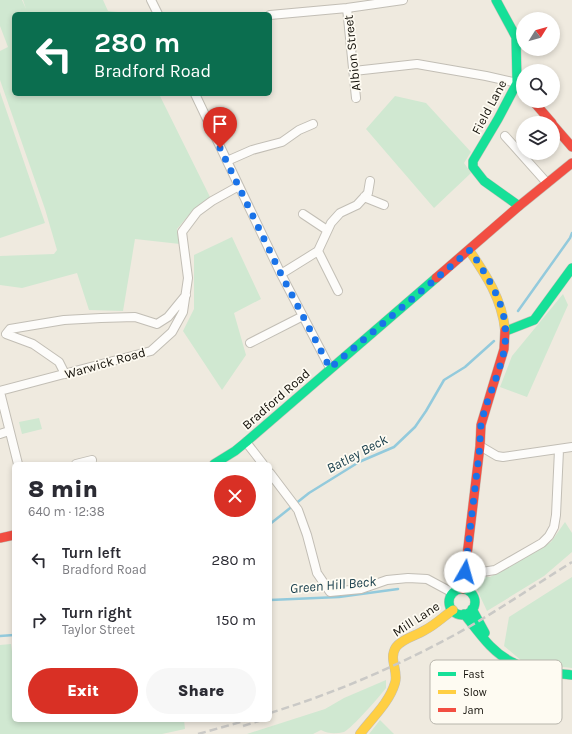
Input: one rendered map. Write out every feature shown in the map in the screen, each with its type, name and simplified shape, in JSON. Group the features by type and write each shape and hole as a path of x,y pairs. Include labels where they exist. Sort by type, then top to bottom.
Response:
{"main road":[{"name":"Field Lane","path":"496,0 516,37 518,64"},
{"name":"Field Lane","path":"516,93 498,119 473,161 473,167 484,181 519,206"},
{"path":"539,108 545,116"},
{"path":"560,133 572,147"},
{"name":"Bradford Road","path":"217,462 246,442 330,368 470,250 519,206 572,163"},
{"path":"463,589 480,446 481,426 486,404 501,366 505,348 506,331 503,314 496,292 470,250"},
{"path":"506,331 534,320 572,268"},
{"path":"0,538 12,535"},
{"path":"460,589 467,590 473,595 475,602 468,612 456,613 450,603 453,593 460,589"},
{"name":"Mill Lane","path":"360,734 383,706 397,680 393,656 395,648 405,640 438,622 453,610"},
{"path":"468,612 484,630 489,644 509,660"},
{"path":"562,674 572,675"}],"street":[{"path":"151,0 157,12"},
{"path":"272,15 347,8 403,0"},
{"name":"Albion Street","path":"347,8 356,98"},
{"path":"354,71 417,64 486,76 516,86"},
{"path":"196,96 281,274 330,368"},
{"path":"226,161 252,150 282,142 300,130 313,124"},
{"path":"505,136 547,183"},
{"path":"281,274 318,251 327,230 340,213 357,205 368,193 370,181"},
{"name":"Warwick Road","path":"0,392 151,351 172,332 183,312 188,278 182,232 198,212 212,201 238,186"},
{"path":"364,197 384,205"},
{"path":"303,214 327,230"},
{"path":"318,251 338,291"},
{"path":"65,374 59,362 33,344 6,334 10,329 64,320 134,317 157,324 168,318 186,294"},
{"path":"250,343 303,316"},
{"path":"0,392 18,462"},
{"path":"0,434 10,431"},
{"path":"246,442 261,462"},
{"path":"480,446 497,456 503,457 572,447"},
{"path":"465,572 490,572 495,570 542,543 549,536 554,527 556,515 559,450"},
{"path":"84,462 92,460"},
{"path":"272,476 298,510 316,573 330,592 361,589 388,580 408,578 427,579 453,593"}],"green space":[{"path":"0,0 22,0 26,9 23,0 103,0 108,11 118,12 12,12 12,96 160,96 210,197 193,210 177,229 180,244 135,239 123,311 89,310 77,273 22,288 0,285 0,256 54,254 57,250 45,209 0,80 0,51 8,47 0,26"},
{"path":"0,92 45,223 0,238"},
{"path":"395,96 426,103 471,152 464,163 471,173 434,208 366,129"},
{"path":"232,237 261,299 234,313 246,355 222,390 183,331 194,309 194,255"},
{"path":"563,294 568,305 527,397 500,387 512,356"},
{"path":"39,418 42,429 22,434 19,422"},
{"path":"565,522 572,533 572,552 544,576 487,611 470,575 490,577 551,542"},
{"path":"572,577 572,668 562,667 562,660 521,660 504,646 509,617"},
{"path":"11,644 12,722 184,722 185,729 162,734 0,734 0,645"},
{"path":"386,680 386,688 383,692 344,732 332,733 321,730 313,734 247,734 325,709 344,698"},
{"path":"380,720 394,734 369,734"}],"waterway":[{"name":"Batley Beck","path":"518,311 570,238 572,233"},
{"name":"Batley Beck","path":"272,522 309,493 359,462 394,447 415,427 444,380 465,367 494,341"},
{"name":"Green Hill Beck","path":"272,600 339,597 398,589"},
{"name":"Batley Beck","path":"0,636 12,635"}],"railway":[{"path":"272,712 321,696 371,676 444,641 507,604 572,562"},
{"path":"198,734 241,722"},
{"path":"243,726 256,722"}],"traffic: fast":[{"path":"496,0 516,37 517,83 473,161 473,167 484,181 519,206"},
{"path":"506,331 534,320 572,268"},
{"path":"217,462 246,442 436,278"},
{"path":"462,589 471,593 475,602 471,611 462,615 453,611 449,602 453,593 462,589"},
{"path":"472,609 485,633"},
{"path":"464,614 485,641 508,660"},
{"path":"562,674 572,675"}],"traffic: slow":[{"path":"469,250 487,278 497,298 505,330"},
{"path":"360,734 389,697 395,683 396,674 393,656 396,647 402,641 432,626 453,610"}],"traffic: jam":[{"path":"539,108 546,116"},
{"path":"560,133 572,147"},
{"path":"436,278 519,206 572,163"},
{"path":"463,589 480,446 481,425 504,349 505,330"},
{"path":"0,538 12,535"}],"route":[{"path":"220,148 281,274 330,368 470,250 486,274 496,292 503,314 506,331 505,348 501,366 486,404 481,426 465,572"}]}
